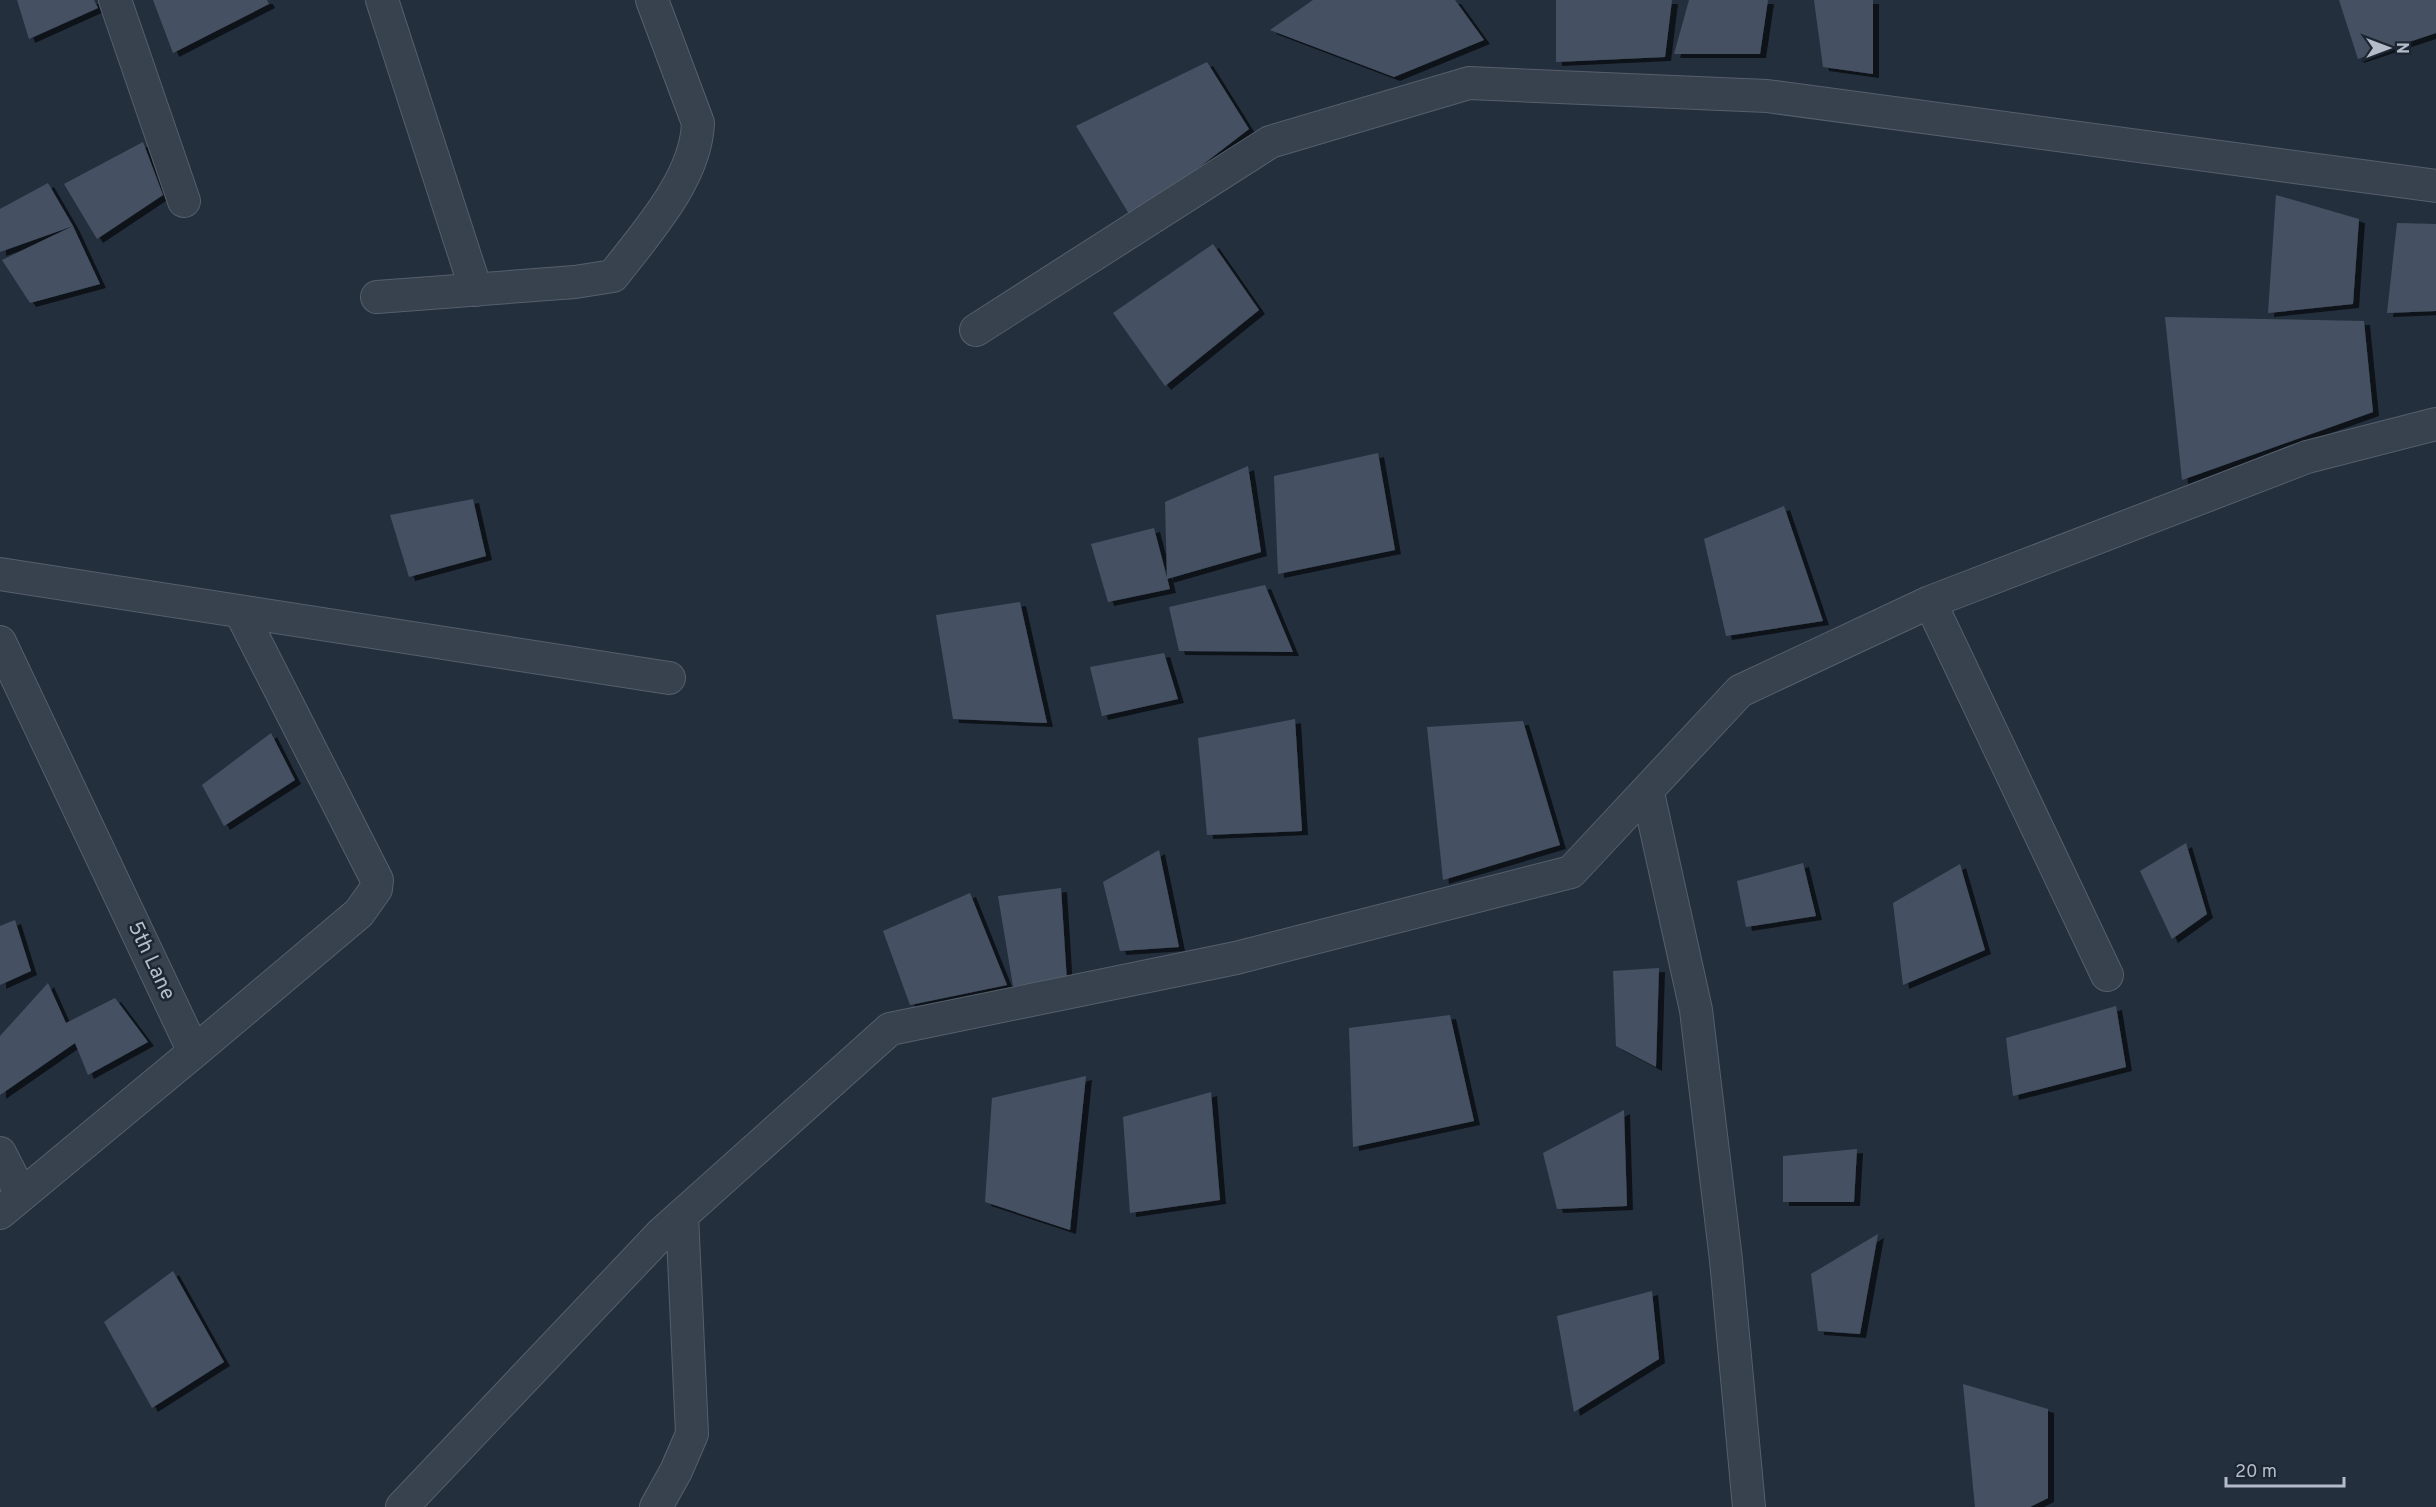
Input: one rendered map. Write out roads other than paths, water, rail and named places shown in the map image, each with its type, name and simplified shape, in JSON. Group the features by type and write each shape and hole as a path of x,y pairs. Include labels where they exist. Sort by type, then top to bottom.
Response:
{"street":[{"path":"115,0 184,201"},
{"path":"382,0 476,290"},
{"path":"377,297 574,282 613,276 686,173 698,144 698,123 652,0"},
{"path":"976,330 1270,142 1469,83 1767,96 2436,186"},
{"path":"402,1507 682,1215 890,1029 1236,958 1571,872 1648,793 1740,691 1930,602 2307,457 2436,424"},
{"path":"0,574 669,678"},
{"path":"1930,602 2106,975"},
{"path":"0,1153 11,1204 359,913 376,889 377,879 241,613"},
{"name":"5th Lane","path":"0,642 194,1052"},
{"path":"1648,793 1696,1010 1726,1260 1749,1507"},
{"path":"656,1507 676,1471 692,1434 682,1215"}]}
